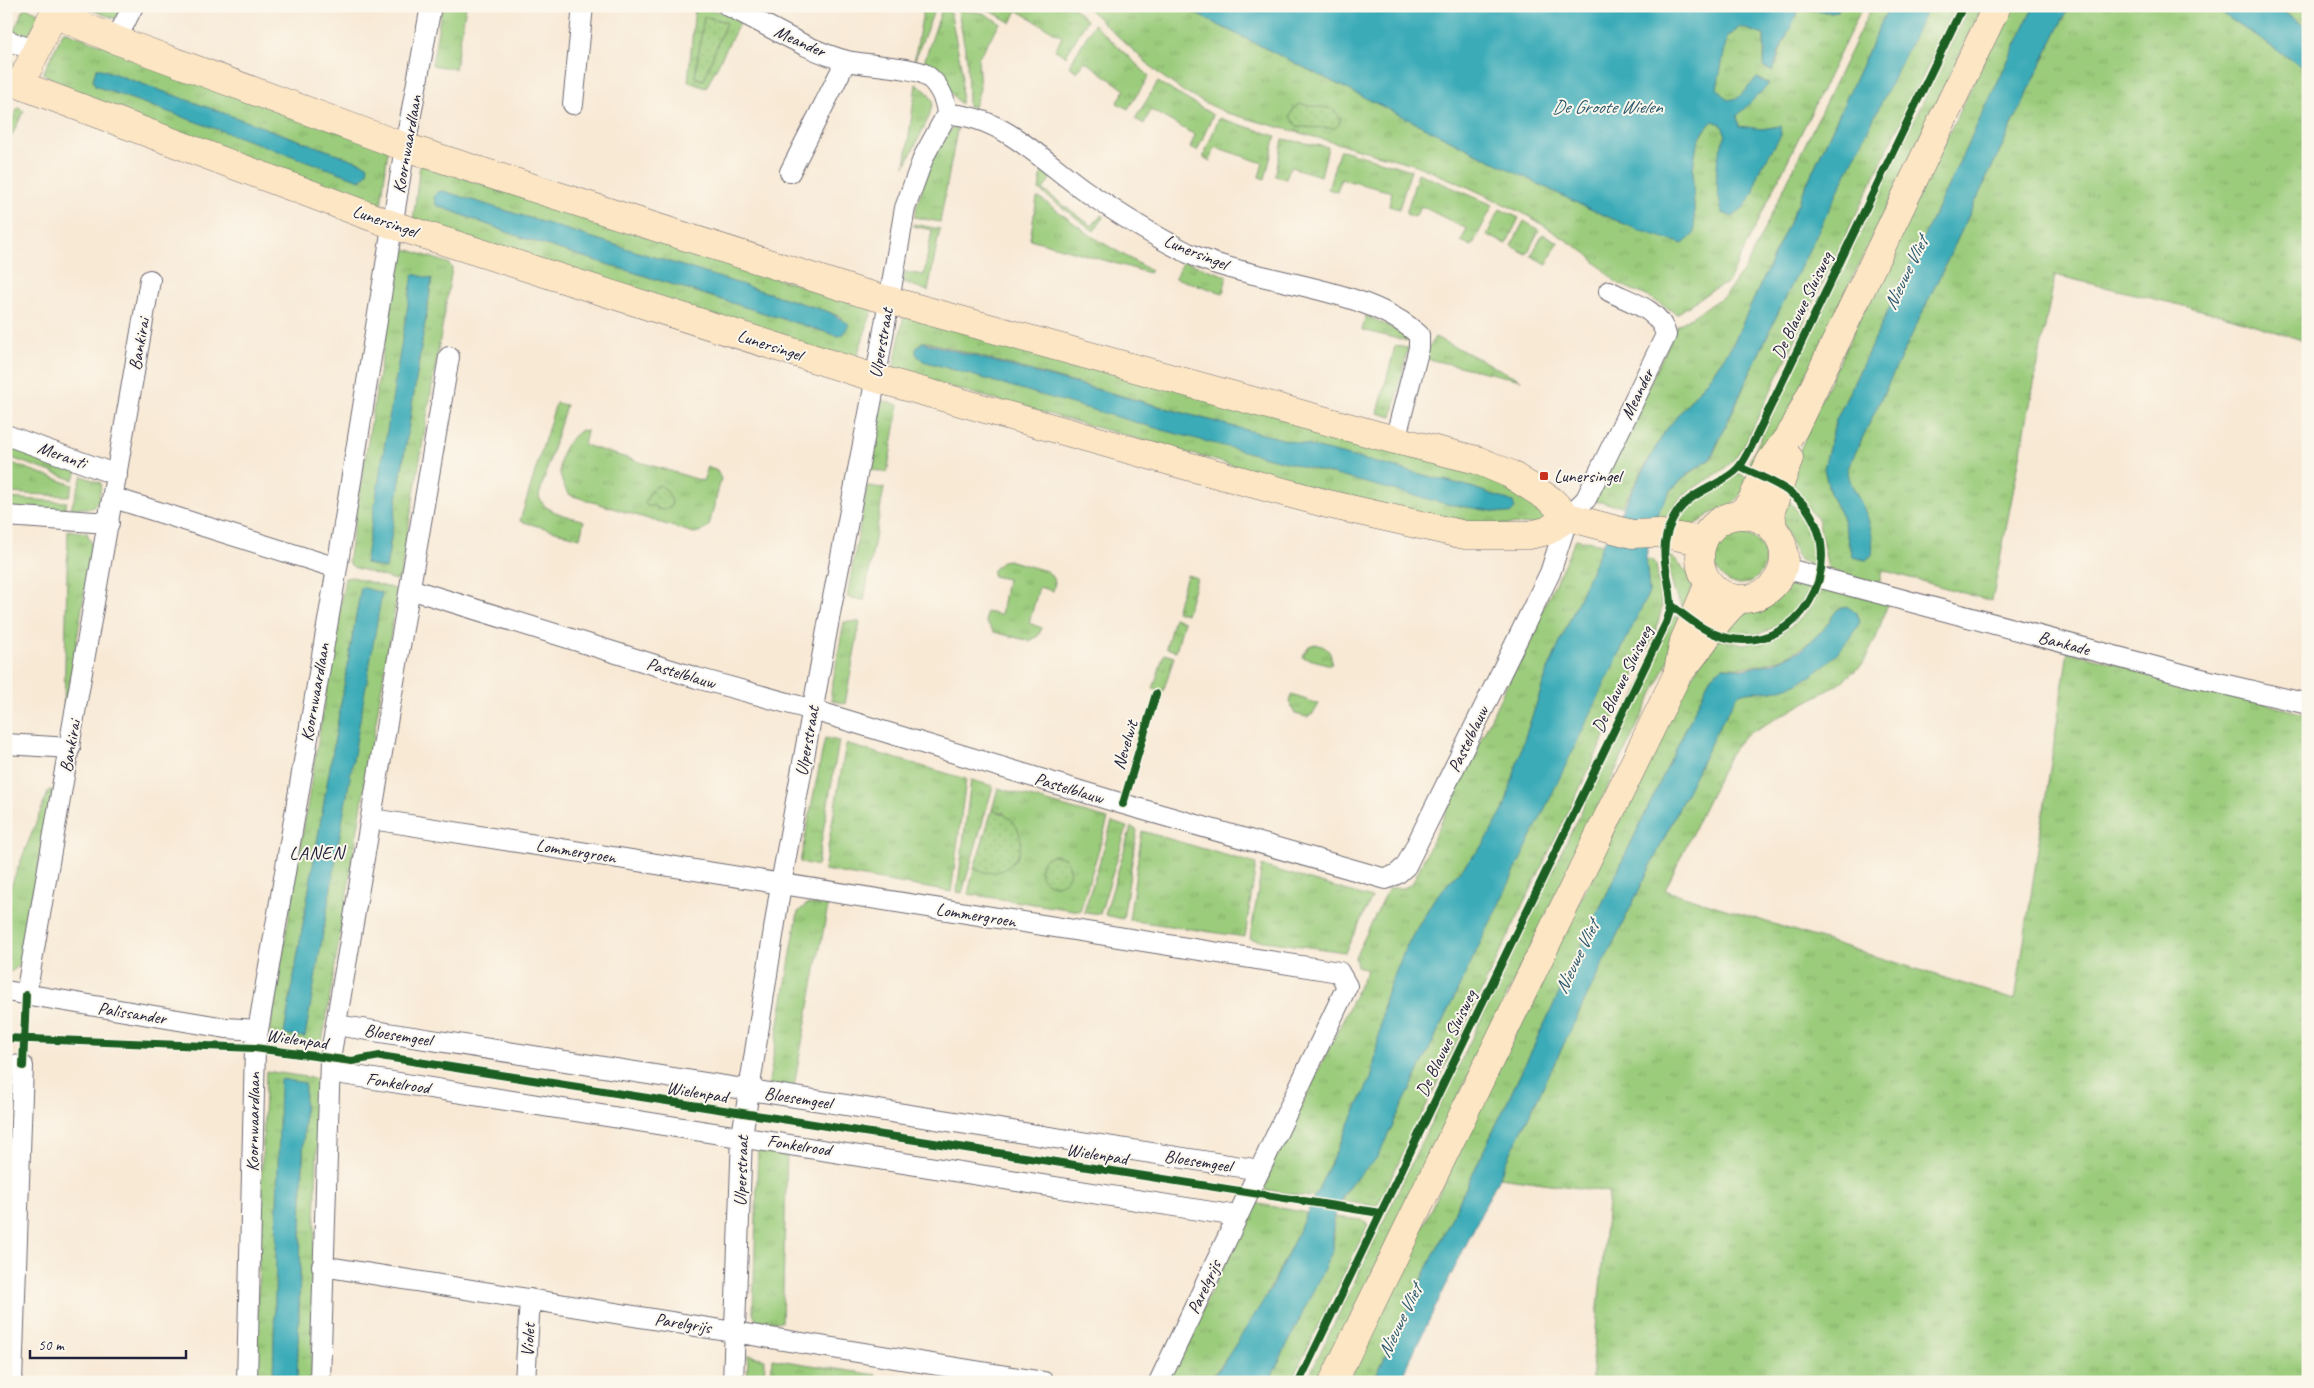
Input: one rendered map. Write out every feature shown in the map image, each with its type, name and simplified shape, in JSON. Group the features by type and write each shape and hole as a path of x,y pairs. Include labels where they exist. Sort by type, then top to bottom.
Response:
{"street":[{"path":"116,40 133,6"},
{"name":"Koornwaardlaan","path":"247,1382 255,1048 337,568 405,147 410,130 431,6"},
{"path":"573,104 583,6"},
{"name":"Meander","path":"728,6 785,35 846,61 926,74 938,87 946,102 948,114"},
{"path":"1739,515 1750,504 1770,462 1794,429 1997,6"},
{"name":"Lunersingel","path":"1578,520 1529,536 1465,535 1430,529 1200,470 875,378 393,225 23,86 22,79 56,10 116,40 405,147 889,301 1395,440 1476,460 1510,474 1578,520 1647,538 1702,549"},
{"path":"6,40 36,51"},
{"name":"Meander","path":"790,172 846,61"},
{"name":"Lunersingel","path":"948,114 963,114 999,128 1115,211 1190,254 1366,304 1410,326 1420,335 1419,348 1395,440"},
{"name":"Ulperstraat","path":"733,1382 742,1136 781,884 905,208 924,156 948,114"},
{"name":"Bankirai","path":"26,995 114,498 150,280"},
{"name":"Meander","path":"1578,520 1586,499 1666,335 1664,325 1657,315 1609,291"},
{"path":"320,1382 322,1266 330,1059 449,357"},
{"path":"1773,527 1754,516 1739,515 1717,523 1702,549 1702,571 1709,583 1725,596 1738,600 1754,598 1767,592 1777,582 1784,568 1784,546 1773,527 1771,511 1786,471 1794,429"},
{"name":"Meranti","path":"6,435 117,475"},
{"path":"114,498 337,568"},
{"path":"6,516 109,523"},
{"name":"Pastelblauw","path":"410,589 697,678 1386,879 1397,874 1406,866 1578,520"},
{"name":"Bankade","path":"1784,568 2192,677 2308,704"},
{"path":"1333,1382 1676,675 1684,641 1709,583"},
{"path":"1676,675 1699,650 1725,611 1738,600"},
{"path":"6,744 70,748"},
{"name":"Lommergroen","path":"372,819 1338,972 1347,986 1249,1193"},
{"name":"Palissander","path":"6,991 226,1028 258,1030"},
{"name":"Bloesemgeel","path":"336,1026 1260,1170"},
{"path":"12,1382 10,1268 14,1065"},
{"name":"Fonkelrood","path":"330,1072 1237,1216"},
{"name":"Parelgrijs","path":"1159,1382 1249,1193"},
{"name":"Parelgrijs","path":"322,1266 1044,1382"},
{"name":"Violet","path":"525,1382 530,1299"}],"green space":[{"path":"81,6 122,6 116,19"},
{"path":"442,6 466,6 455,69 432,65"},
{"path":"695,6 722,12 741,20 706,88 688,82","holes":["705,17 726,22 703,80 695,77"]},
{"path":"924,6 936,6 914,62"},
{"path":"943,6 947,6 951,15 962,71 961,104 951,93 942,76 923,65"},
{"path":"974,6 1072,6 1087,20 1066,56 1055,50 1062,37 1017,10 1011,23 987,9"},
{"path":"1085,6 1180,6 1581,205 1636,229 1695,222 1693,168 1695,155 1704,131 1713,121 1721,124 1726,135 1722,143 1753,192 1758,173 1781,135 1780,126 1762,129 1739,127 1737,116 1769,83 1757,78 1738,98 1728,100 1716,88 1727,38 1740,27 1764,35 1764,68 1776,66 1780,51 1798,9 1832,12 1837,11 1840,6 1863,6 1728,283 1712,290 1677,314 1649,297 1617,283 1586,253 1529,216 1466,186 1413,164 1227,113 1187,94 1159,74"},
{"path":"1872,6 1889,6 1733,344 1712,374 1665,431 1622,506 1594,501 1677,326 1724,296 1745,269"},
{"path":"1928,6 1957,6 1745,444 1738,455 1724,469 1683,496 1663,520 1656,519 1659,509 1670,492 1694,470 1711,459 1775,319"},
{"path":"1969,6 1983,6 1769,452 1757,473 1750,469 1749,462"},
{"path":"2010,6 2034,6 1836,420 1824,468 1830,494 1843,519 1852,557 1866,560 1858,496 1848,479 1848,468 2069,6 2211,6 2308,71 2308,342 2230,317 2055,275 1992,601 1882,570 1879,585 1828,569 1818,519 1786,486 1816,410"},
{"path":"2274,6 2308,6 2308,28"},
{"path":"25,7 41,14 29,34 23,36 12,34"},
{"path":"958,10 983,13 1000,23 978,58 980,89 974,107 968,106 967,60"},
{"path":"704,17 726,22 704,80 695,77"},
{"path":"1094,24 1149,76 1128,109 1117,103 1125,90 1085,61 1077,72 1069,66"},
{"path":"64,31 388,150 381,206 86,105 43,73","holes":["98,68 368,166 363,179 95,86 93,80 96,69"]},
{"path":"6,52 13,61 14,72 6,95"},
{"path":"1158,82 1213,115 1197,151 1190,148 1195,135 1151,110 1144,124 1135,119"},
{"path":"916,84 926,91 933,101 929,117 905,166"},
{"path":"1300,104 1333,109 1340,117 1339,124 1335,128 1298,127 1290,117 1293,109"},
{"path":"18,108 24,111 6,147 6,132"},
{"path":"1219,118 1276,136 1265,179 1259,177 1263,163 1215,147 1210,161 1203,157"},
{"path":"958,125 940,222 914,217 924,180 936,152 942,140"},
{"path":"1283,139 1328,147 1321,176 1290,167 1286,179 1275,176"},
{"path":"1342,150 1411,170 1399,209 1389,206 1392,192 1341,179 1337,192 1328,189 1339,151"},
{"path":"420,164 873,309 855,362 413,221","holes":["443,191 841,317 838,336 523,238 436,205"]},
{"path":"1042,171 1051,177 1043,190 1092,226 1102,214 1104,216 1094,231 1039,190"},
{"path":"1418,173 1493,205 1472,246 1461,241 1467,229 1421,206 1415,217 1406,214"},
{"path":"1037,198 1040,198 1093,237 1151,271 1149,273 1030,239"},
{"path":"1500,209 1519,218 1506,244 1487,235"},
{"path":"1524,221 1539,230 1527,254 1511,246"},
{"path":"913,224 940,229 928,291 903,282 905,272 924,275 932,230 913,226"},
{"path":"1543,234 1558,242 1547,264 1531,256"},
{"path":"403,248 448,263 452,268 400,578 395,580 353,567 348,562 396,271","holes":["432,278 386,569 365,563"]},
{"path":"1183,261 1227,276 1223,293 1175,278"},
{"path":"904,314 1471,464 1549,510 1544,525 1440,523 893,371","holes":["922,342 928,342 1231,426 1471,487 1513,502 918,357 916,349"]},
{"path":"1366,315 1406,335 1407,341 1362,330"},
{"path":"1435,337 1521,380 1423,358"},
{"path":"1395,346 1408,348 1392,417 1378,413"},
{"path":"881,400 899,405 887,473 870,469"},
{"path":"556,403 566,405 539,496 541,502 551,510 584,521 580,538 520,521"},
{"path":"581,430 587,431 584,445 703,481 708,467 717,471 721,479 709,526 703,531 694,533 570,495 564,487 561,478 560,460 567,444"},
{"path":"6,445 77,470 74,480 6,456"},
{"path":"6,461 73,485 69,496 6,493"},
{"path":"1739,473 1752,480 1732,505 1710,514 1693,526 1674,529 1694,503"},
{"path":"82,476 101,483 99,500 92,508 71,508"},
{"path":"659,485 666,490 672,502 672,505 665,510 657,509 655,506 647,506 645,503 652,489"},
{"path":"867,486 884,488 864,600 847,597"},
{"path":"1785,496 1799,512 1809,528 1814,546 1815,568 1800,560 1791,544 1781,517"},
{"path":"6,498 67,502 64,512 6,508"},
{"path":"68,530 87,533 92,545 66,708 64,707"},
{"path":"1740,534 1749,536 1760,545 1765,559 1763,568 1754,579 1740,584 1731,582 1720,573 1715,559 1717,550 1726,539"},
{"path":"1576,539 1603,544 1548,670 1523,743 1504,809 1484,844 1434,899 1406,947 1385,998 1372,1076 1314,1198 1261,1189 1367,970 1357,966 1355,957 1389,888 1403,888 1412,884"},
{"path":"1668,556 1686,571 1691,582 1689,614 1679,601 1673,588"},
{"path":"1650,559 1656,564 1662,607 1656,631 1379,1203 1375,1206 1341,1201 1351,1183 1377,1157 1445,1016 1649,592 1646,560"},
{"path":"1008,560 1046,571 1055,582 1053,591 1039,587 1029,623 1042,628 1038,636 1030,641 994,632 986,622 986,612 1001,615 1007,579 993,576 993,570 1002,561"},
{"path":"1187,575 1197,578 1186,614 1176,611"},
{"path":"352,577 398,590 322,1043 269,1036 345,578","holes":["361,588 305,1037 284,1034"]},
{"path":"1813,579 1810,589 1797,608 1769,630 1749,635 1717,631 1734,615 1761,608 1779,596 1791,584"},
{"path":"1821,586 1888,603 1876,638 1863,664 1836,686 1744,736 1730,754 1665,890 2015,1000 2068,651 2308,715 2308,1382 1591,1382 1609,1192 1499,1177 1716,732 1737,696 1742,692 1773,691 1860,622 1857,613 1840,608 1821,632 1788,655 1763,664 1723,667 1711,676 1373,1382 1348,1382 1660,734 1713,638 1745,644 1778,635 1800,619 1812,605"},
{"path":"1677,616 1686,623 1320,1382 1306,1382 1626,718 1672,618"},
{"path":"1174,618 1184,621 1176,651 1166,648"},
{"path":"844,622 860,622 845,704 832,700 831,692"},
{"path":"1315,644 1326,648 1331,657 1331,665 1302,657 1309,646"},
{"path":"1164,654 1174,657 1163,692 1153,689"},
{"path":"1291,695 1319,704 1313,714 1307,717 1295,714 1289,702"},
{"path":"825,738 839,741 817,866 800,862"},
{"path":"846,744 966,779 951,892 824,870"},
{"path":"971,780 993,786 962,893 957,892"},
{"path":"998,788 1108,819 1080,911 968,894 974,869 987,872 999,871 1009,865 1018,855 1004,813 992,810","holes":["1064,857 1070,871 1067,878 1055,885"]},
{"path":"49,790 53,790 19,966 6,975 6,898"},
{"path":"992,810 1008,817 1017,827 1021,839 1019,851 1013,862 1003,870 990,872 974,869"},
{"path":"1112,822 1127,827 1100,914 1084,912"},
{"path":"1131,827 1137,830 1123,919 1105,915"},
{"path":"1142,831 1256,864 1245,937 1129,920"},
{"path":"1055,855 1066,859 1070,870 1066,881 1055,885 1044,881 1040,870 1044,859"},
{"path":"1262,866 1372,898 1345,952 1250,939"},
{"path":"807,904 828,906 793,1091 768,1087 798,912"},
{"path":"266,1071 319,1079 311,1382 297,1382 305,1084 281,1079 273,1382 256,1382 260,1207"},
{"path":"758,1145 787,1151 782,1322 757,1320 753,1314"},
{"path":"1254,1203 1307,1213 1251,1323 1223,1363 1207,1382 1167,1382"},
{"path":"1335,1217 1362,1220 1368,1225 1291,1382 1269,1382 1333,1250"},
{"path":"748,1355 765,1359 764,1382 747,1382"},
{"path":"772,1359 876,1375 875,1382 771,1382"}],"water":[{"name":"De Groote Wielen","path":"1180,6 1840,6 1838,11 1833,12 1798,9 1772,71 1764,68 1764,35 1740,27 1727,38 1717,88 1728,100 1738,98 1757,78 1769,84 1737,116 1739,126 1762,129 1780,126 1781,135 1758,173 1754,192 1744,207 1733,217 1722,213 1716,174 1719,155 1726,135 1721,124 1713,121 1703,132 1697,145 1694,159 1694,234 1683,244 1636,229 1581,205"},
{"path":"1889,6 1929,6 1775,319 1710,459 1689,473 1671,490 1657,514 1646,556 1649,592 1377,1158 1351,1183 1343,1195 1333,1221 1333,1250 1269,1382 1207,1382 1221,1367 1271,1289 1372,1076 1385,998 1406,947 1434,899 1484,844 1504,809 1523,743 1548,670 1601,548 1665,431 1712,374 1733,344"},
{"path":"2034,6 2069,6 1848,468 1851,483 1868,518 1873,548 1872,555 1866,560 1852,557 1843,519 1830,494 1824,468 1836,420"},
{"path":"2211,6 2274,6 2308,28 2308,71"},
{"path":"98,68 365,164 368,166 367,173 360,180 95,86 93,80"},
{"path":"443,191 829,312 849,324 843,335 838,336 523,238 436,205 434,197 437,192"},
{"path":"413,274 432,279 386,569 365,563"},
{"path":"922,342 1231,426 1471,487 1513,502 1515,509 1510,514 1447,504 1166,431 923,361 916,354 916,349"},
{"path":"361,587 382,593 305,1037 284,1034"},
{"path":"1848,607 1857,613 1860,622 1844,646 1823,667 1799,683 1785,688 1749,692 1737,696 1716,732 1399,1382 1373,1382 1711,676 1723,667 1745,669 1773,663 1801,650 1823,630 1836,611 1840,608"},
{"path":"280,1079 305,1083 297,1382 273,1382"}],"cycle path":[{"name":"De Blauwe Sluisweg","path":"1299,1382 1666,623 1671,604 1664,553 1667,533 1672,521 1678,511 1692,497 1726,478 1744,460 1963,6"},
{"path":"1671,605 1711,632 1727,638 1753,639 1776,633 1795,620 1809,601 1819,580 1822,556 1818,532 1807,509 1785,489 1740,467"},
{"name":"Nevelwit","path":"1123,804 1156,694"},
{"path":"23,1066 26,995"},
{"name":"Wielenpad","path":"6,1038 255,1048 352,1061 380,1056 1380,1213"}],"place":[{"name":"Lunersingel","path":"1544,476"}],"district":[{"name":"LANEN","path":"317,852"}],"water label":[{"name":"Nieuwe Vliet","path":"1905,273"},
{"name":"Nieuwe Vliet","path":"1576,957"},
{"name":"Nieuwe Vliet","path":"1399,1321"}]}
